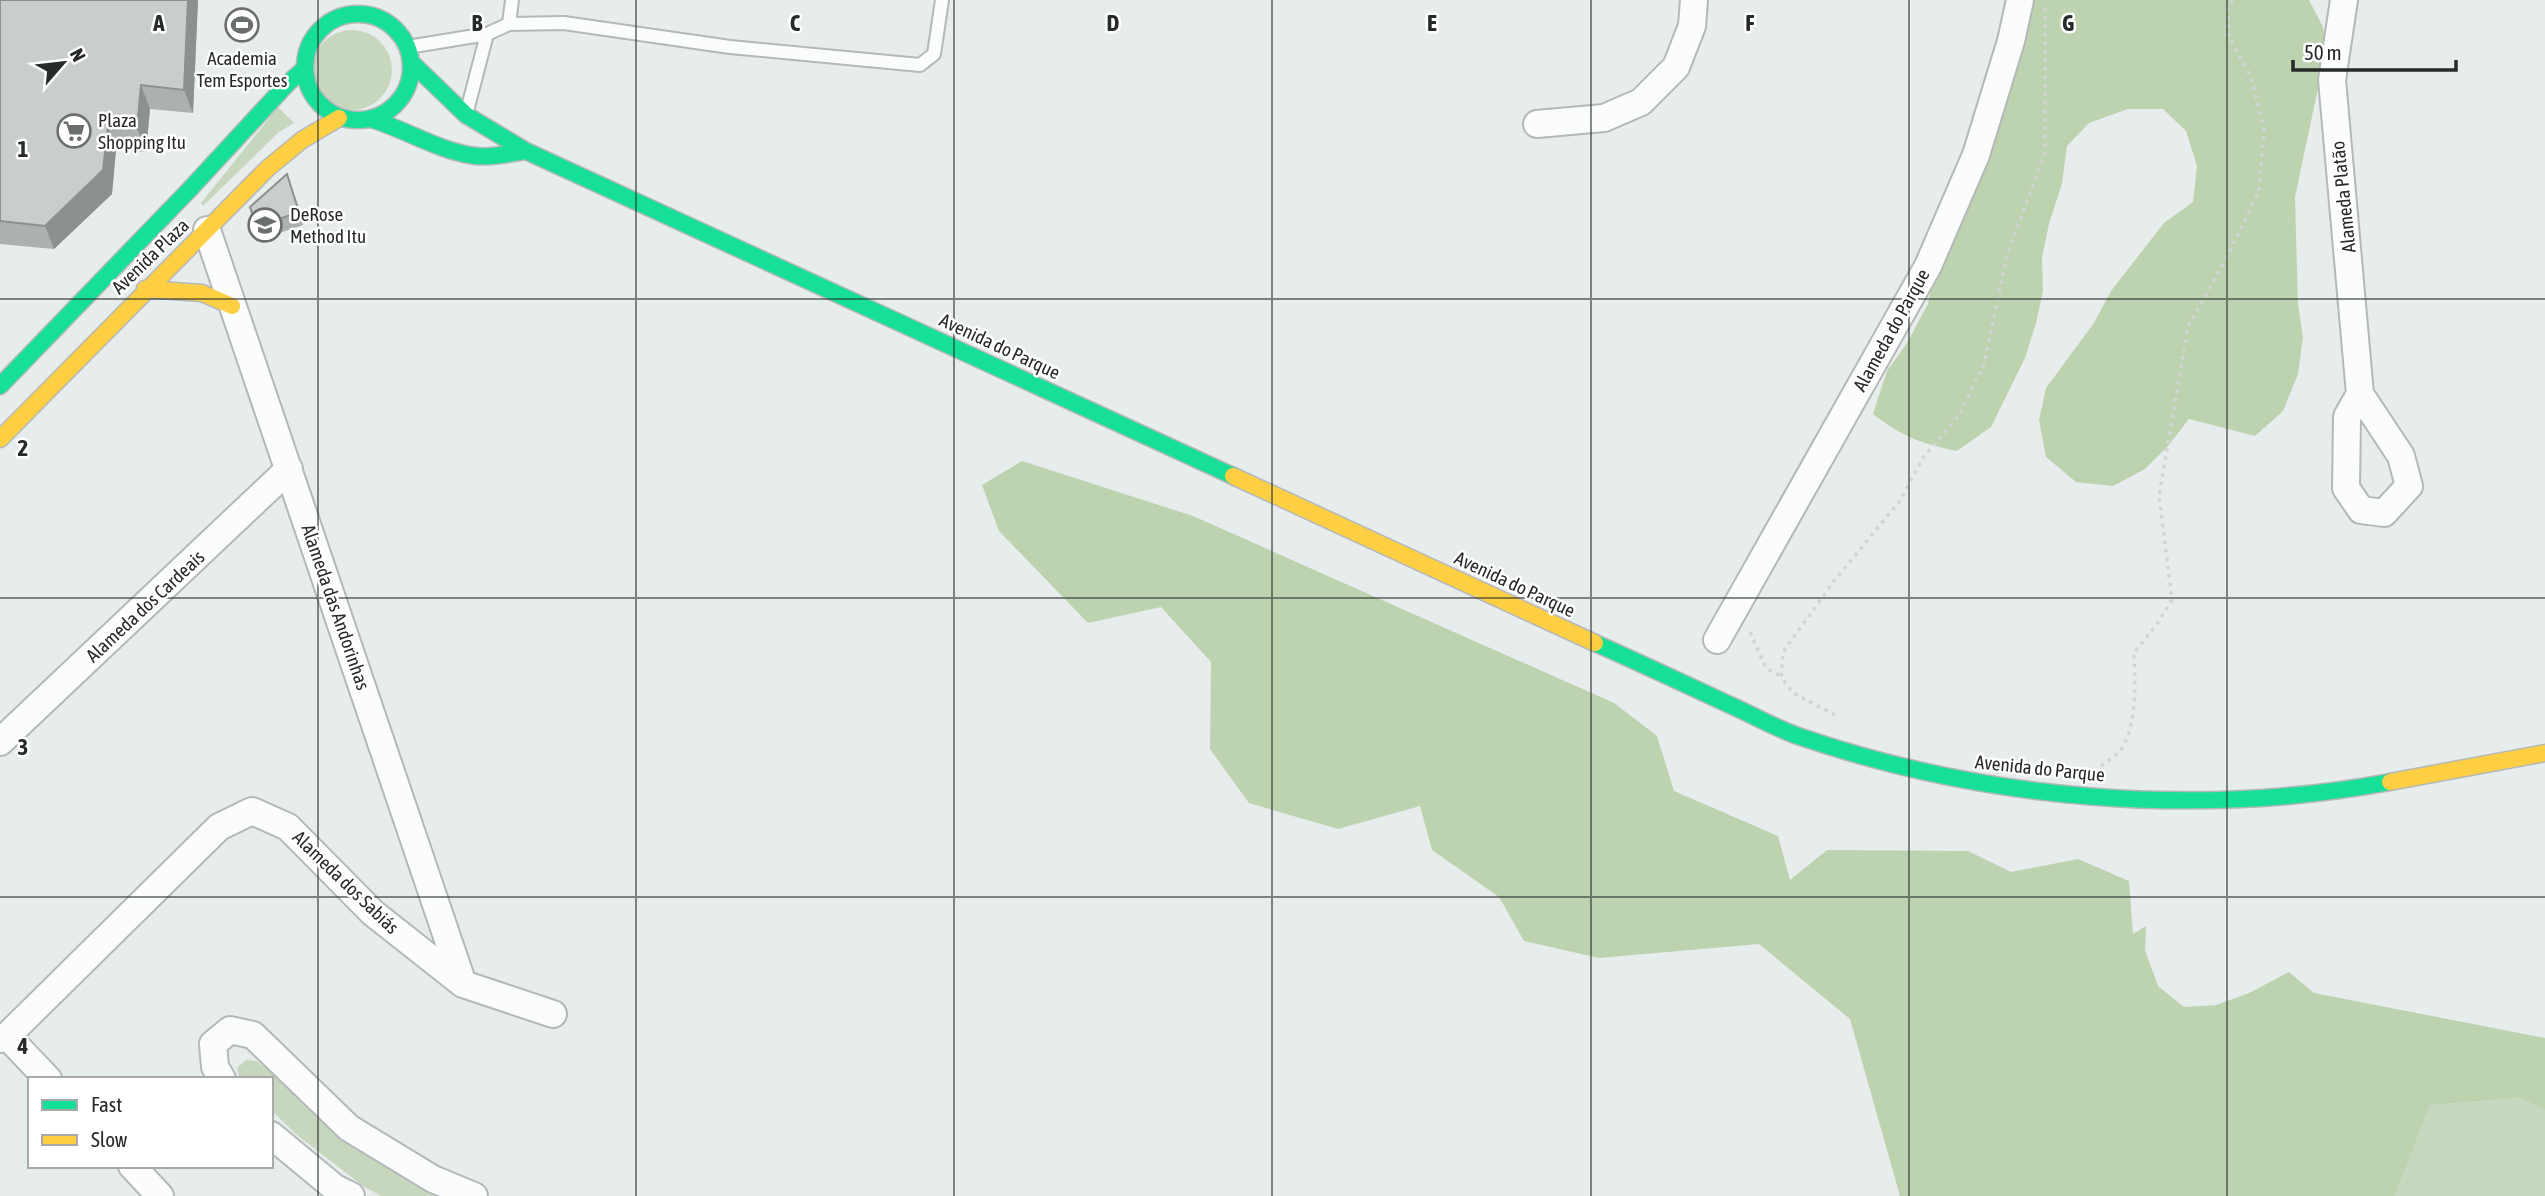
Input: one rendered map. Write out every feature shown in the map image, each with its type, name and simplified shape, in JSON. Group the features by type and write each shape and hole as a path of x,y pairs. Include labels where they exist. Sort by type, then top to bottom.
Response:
{"street":[{"path":"1537,124 1604,118 1641,102 1676,67 1692,26 1694,0"},
{"name":"Alameda do Parque","path":"1717,640 1928,265 1976,155 2021,0"},
{"name":"Alameda Platão","path":"2344,0 2332,80 2360,394"},
{"path":"371,119 388,111 401,98 410,81 407,48 391,6"},
{"path":"324,10 317,31 307,47 304,69 309,89 321,106 340,118 371,119 400,128 432,145 478,156 526,151"},
{"path":"317,31 332,19 351,13 370,14 388,22 407,48"},
{"name":"Avenida do Parque","path":"407,48 466,114 526,151 1796,735 1918,772 2039,793 2179,800 2278,798 2332,793 2545,753"},
{"name":"Avenida Plaza","path":"0,386 9,370 190,189 304,69"},
{"name":"Avenida Plaza","path":"0,439 145,289 279,158 317,128 340,118"},
{"path":"190,189 207,230"},
{"name":"Alameda das Andorinhas","path":"207,230 463,984"},
{"path":"145,289 202,293 232,306"},
{"name":"Alameda dos Cardeais","path":"0,742 289,469"},
{"name":"Alameda dos Sabiás","path":"3,1037 219,827 252,811 288,827 373,913 463,984 553,1014"},
{"path":"218,1073 213,1044 230,1030 253,1035 349,1128 433,1179 474,1196"},
{"path":"3,1037 46,1077"},
{"path":"273,1137 335,1188 351,1196"},
{"path":"134,1168 160,1196"}],"lane":[{"path":"509,24 512,0"},
{"path":"407,48 487,34 509,24 564,23 730,47 919,65 934,54 943,0"},
{"path":"466,114 487,34"}],"path":[{"path":"1781,677 1783,652 1835,581 1899,502 1923,458 1958,417 1984,364 2007,255 2045,152 2045,0"},
{"path":"2098,769 2120,751 2130,728 2135,683 2134,653 2172,600 2160,496 2188,326 2225,261 2259,191 2264,128 2251,77 2229,37 2228,7 2233,0"},
{"path":"1737,605 1766,668 1781,677 1793,693 1843,719"}],"green space":[{"path":"2024,0 2309,0 2323,27 2328,59 2317,93 2295,197 2298,305 2303,337 2298,374 2283,411 2255,436 2189,419 2145,469 2113,486 2076,482 2046,457 2039,420 2046,388 2094,323 2111,291 2164,223 2193,202 2197,166 2186,131 2163,109 2128,109 2089,123 2067,146 2062,183 2042,257 2043,291 2036,323 2025,358 1991,427 1957,451 1912,438 1873,414 1887,371 1907,343 1928,304 1934,271"},
{"path":"344,30 360,30 381,41 392,62 392,78 381,99 360,110 344,110 330,104 318,92 312,78 312,62 318,48 330,36"},
{"path":"278,107 294,123 279,132 203,206 201,203"},
{"path":"1022,461 1193,516 1614,703 1657,736 1674,791 1778,836 1790,880 1827,850 1968,851 2011,872 2078,859 2129,881 2133,934 2146,926 2145,950 2158,986 2184,1007 2216,1005 2249,993 2289,972 2314,993 2545,1038 2545,1110 2520,1098 2430,1105 2395,1196 1900,1196 1850,1019 1759,944 1599,958 1524,941 1499,897 1432,850 1420,806 1338,829 1249,803 1210,749 1211,662 1161,607 1088,623 999,531 982,485"},
{"path":"246,1060 257,1061 354,1142 451,1196 381,1196 363,1186 297,1135 273,1112 273,1077 239,1077 237,1068"},
{"path":"2520,1098 2545,1110 2545,1196 2395,1196 2430,1105"}],"building":[{"name":"Plaza Shopping Itu","path":"0,0 188,0 184,90 141,85 137,128 108,126 103,170 45,226 0,221"},
{"path":"287,174 299,212 257,227 250,207"}],"traffic: fast":[{"path":"358,14 378,18 396,29 407,47 411,67 407,87 396,105 378,116 358,120 338,116 320,105 309,87 305,67 309,47 320,29 338,18 358,14"},
{"path":"411,62 466,115 526,151 1233,476"},
{"path":"0,386 304,69"},
{"path":"371,119 436,145 476,156 526,151"},
{"path":"1595,643 1789,733 1869,758 2016,788 2166,800 2242,799 2316,793 2390,782"}],"traffic: slow":[{"path":"0,439 268,168 302,140 339,118"},
{"path":"145,289 202,293 232,306"},
{"path":"1233,476 1595,643"},
{"path":"2390,782 2545,753"}],"place":[{"name":"Academia Tem Esportes","path":"242,25"},
{"name":"Plaza Shopping Itu","path":"74,131"},
{"name":"DeRose Method Itu","path":"265,225"}]}
